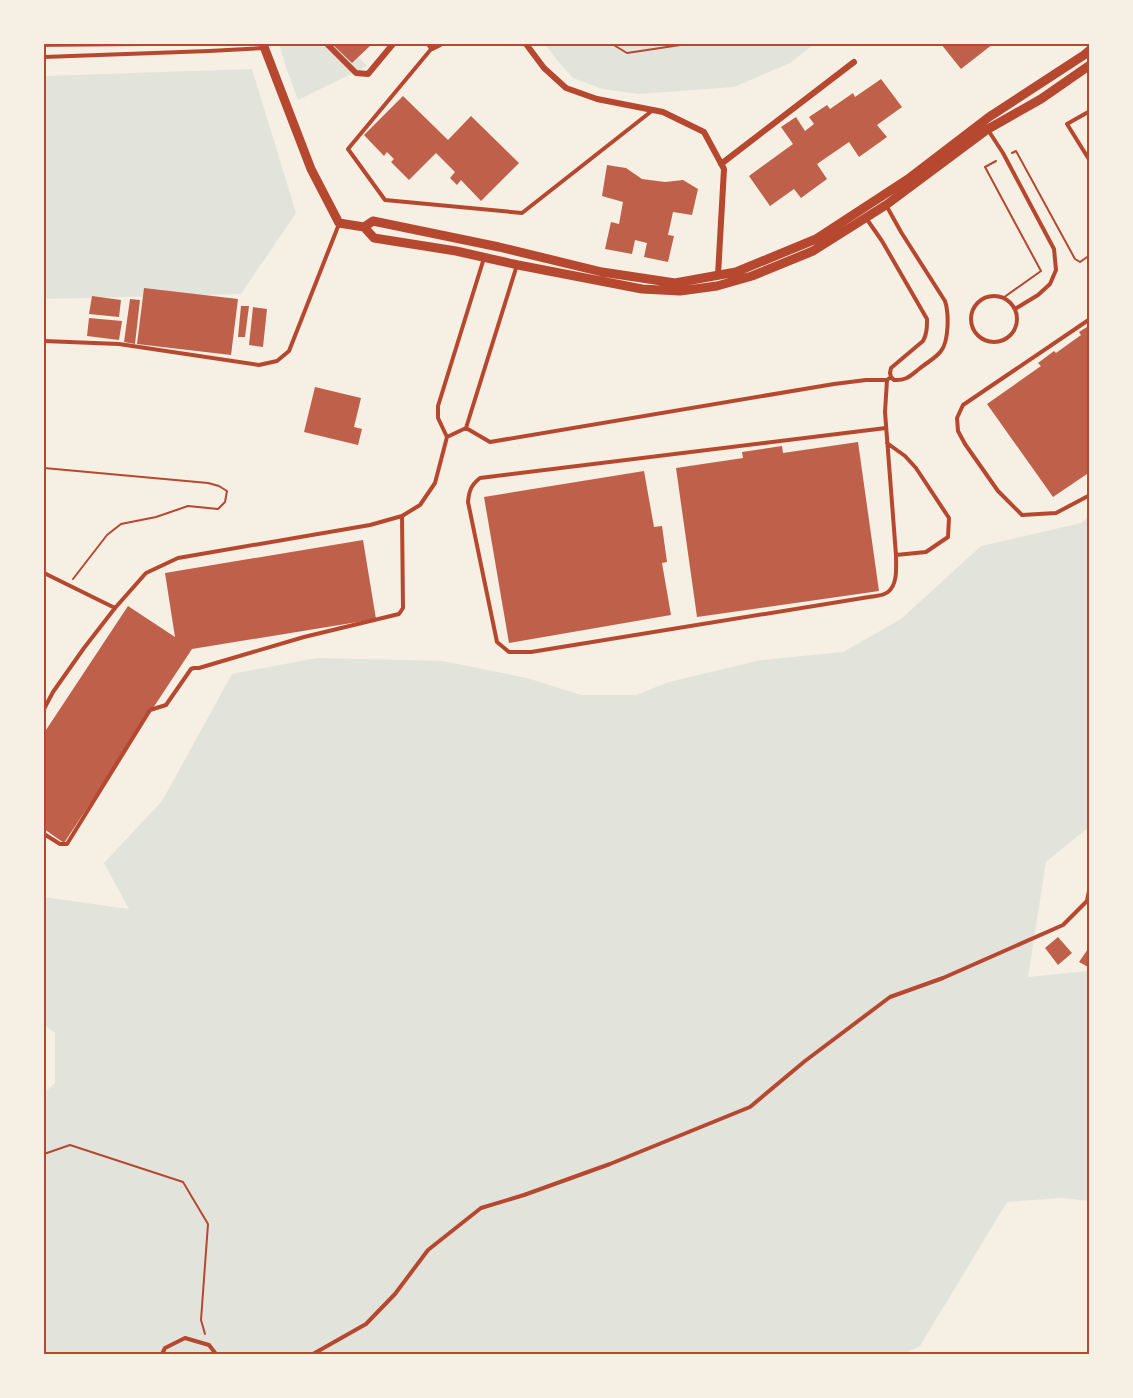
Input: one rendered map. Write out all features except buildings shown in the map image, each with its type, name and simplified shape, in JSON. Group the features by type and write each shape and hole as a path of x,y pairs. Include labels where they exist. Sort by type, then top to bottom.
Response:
{"street":[{"path":"327,44 356,73 368,74 393,44"},
{"path":"430,46 440,44"},
{"path":"526,44 544,68 566,88 597,99 663,112 704,132 724,169 718,275"},
{"path":"264,46 311,169 339,223 364,227 374,238 456,251 642,289 680,291 717,286 752,276 813,251 886,205 988,129 1041,99 1089,65"},
{"path":"364,227 373,221 499,247 602,272 675,283 736,272 816,239 908,179 989,117 1089,50"},
{"path":"722,164 854,62"}],"lane":[{"path":"209,44 209,51"},
{"path":"44,57 209,51 264,46"},
{"path":"430,46 348,149 385,200 522,213 653,110"},
{"path":"1089,111 1067,124 1089,161"},
{"path":"988,129 1054,249 1056,270 1050,284 1038,295 1015,309"},
{"path":"466,428 490,442 834,384 866,380 904,380 941,352 948,316 945,301 886,205"},
{"path":"866,218 882,241 927,319 926,336 923,341 891,368 889,379 885,412 886,428 886,443 896,555 895,578 886,594 531,652 509,652 497,642 468,502 469,490 480,478 886,428"},
{"path":"44,341 118,344 259,365 277,361 289,351 339,223"},
{"path":"44,709 53,692 115,608 146,573 178,558 370,525 402,516 420,505 435,483 447,437 438,418 438,406 485,257"},
{"path":"447,437 466,428 518,265"},
{"path":"988,297 1003,298 1015,309 1017,316 1015,330 1004,340 997,342 982,340 973,328 972,313 981,300 988,297"},
{"path":"1089,320 963,405 957,418 958,431 965,444 998,491 1022,515 1056,513 1089,495"},
{"path":"886,443 905,456 916,468 949,518 948,537 926,552 896,555"},
{"path":"44,834 60,844 67,844 150,710 166,705 191,669 399,614 403,608 402,516"},
{"path":"44,573 115,608"},
{"path":"313,1354 366,1324 395,1294 428,1250 481,1208 610,1164 750,1107 805,1061 890,997 942,978 1063,925 1088,902 1089,886"},
{"path":"162,1354 165,1348 185,1338 209,1345 216,1354"}],"path":[{"path":"612,44 627,53 687,44"},
{"path":"1075,259 1080,262 1089,255"},
{"path":"44,468 208,483 227,491 225,502 218,509 188,506 156,517 121,524 106,535 67,586"},
{"path":"44,1154 70,1145 183,1182 208,1224 201,1320 209,1345"}],"shaded area":[{"path":"279,44 347,44 367,66 298,100"},
{"path":"545,44 814,44 790,63 734,87 638,94 603,89 573,78"},
{"path":"252,69 296,213 241,294 44,299 44,76"},
{"path":"1089,516 1089,827 1046,862 1028,977 1089,971 1089,1201 1062,1198 1007,1202 920,1346 903,1354 779,1354 774,1352 772,1354 44,1354 44,1093 55,1083 55,1033 44,1025 44,897 129,909 104,863 162,801 232,674 317,658 443,661 527,678 581,695 636,695 669,682 761,660 843,652 901,619 981,546 1081,523"}]}
